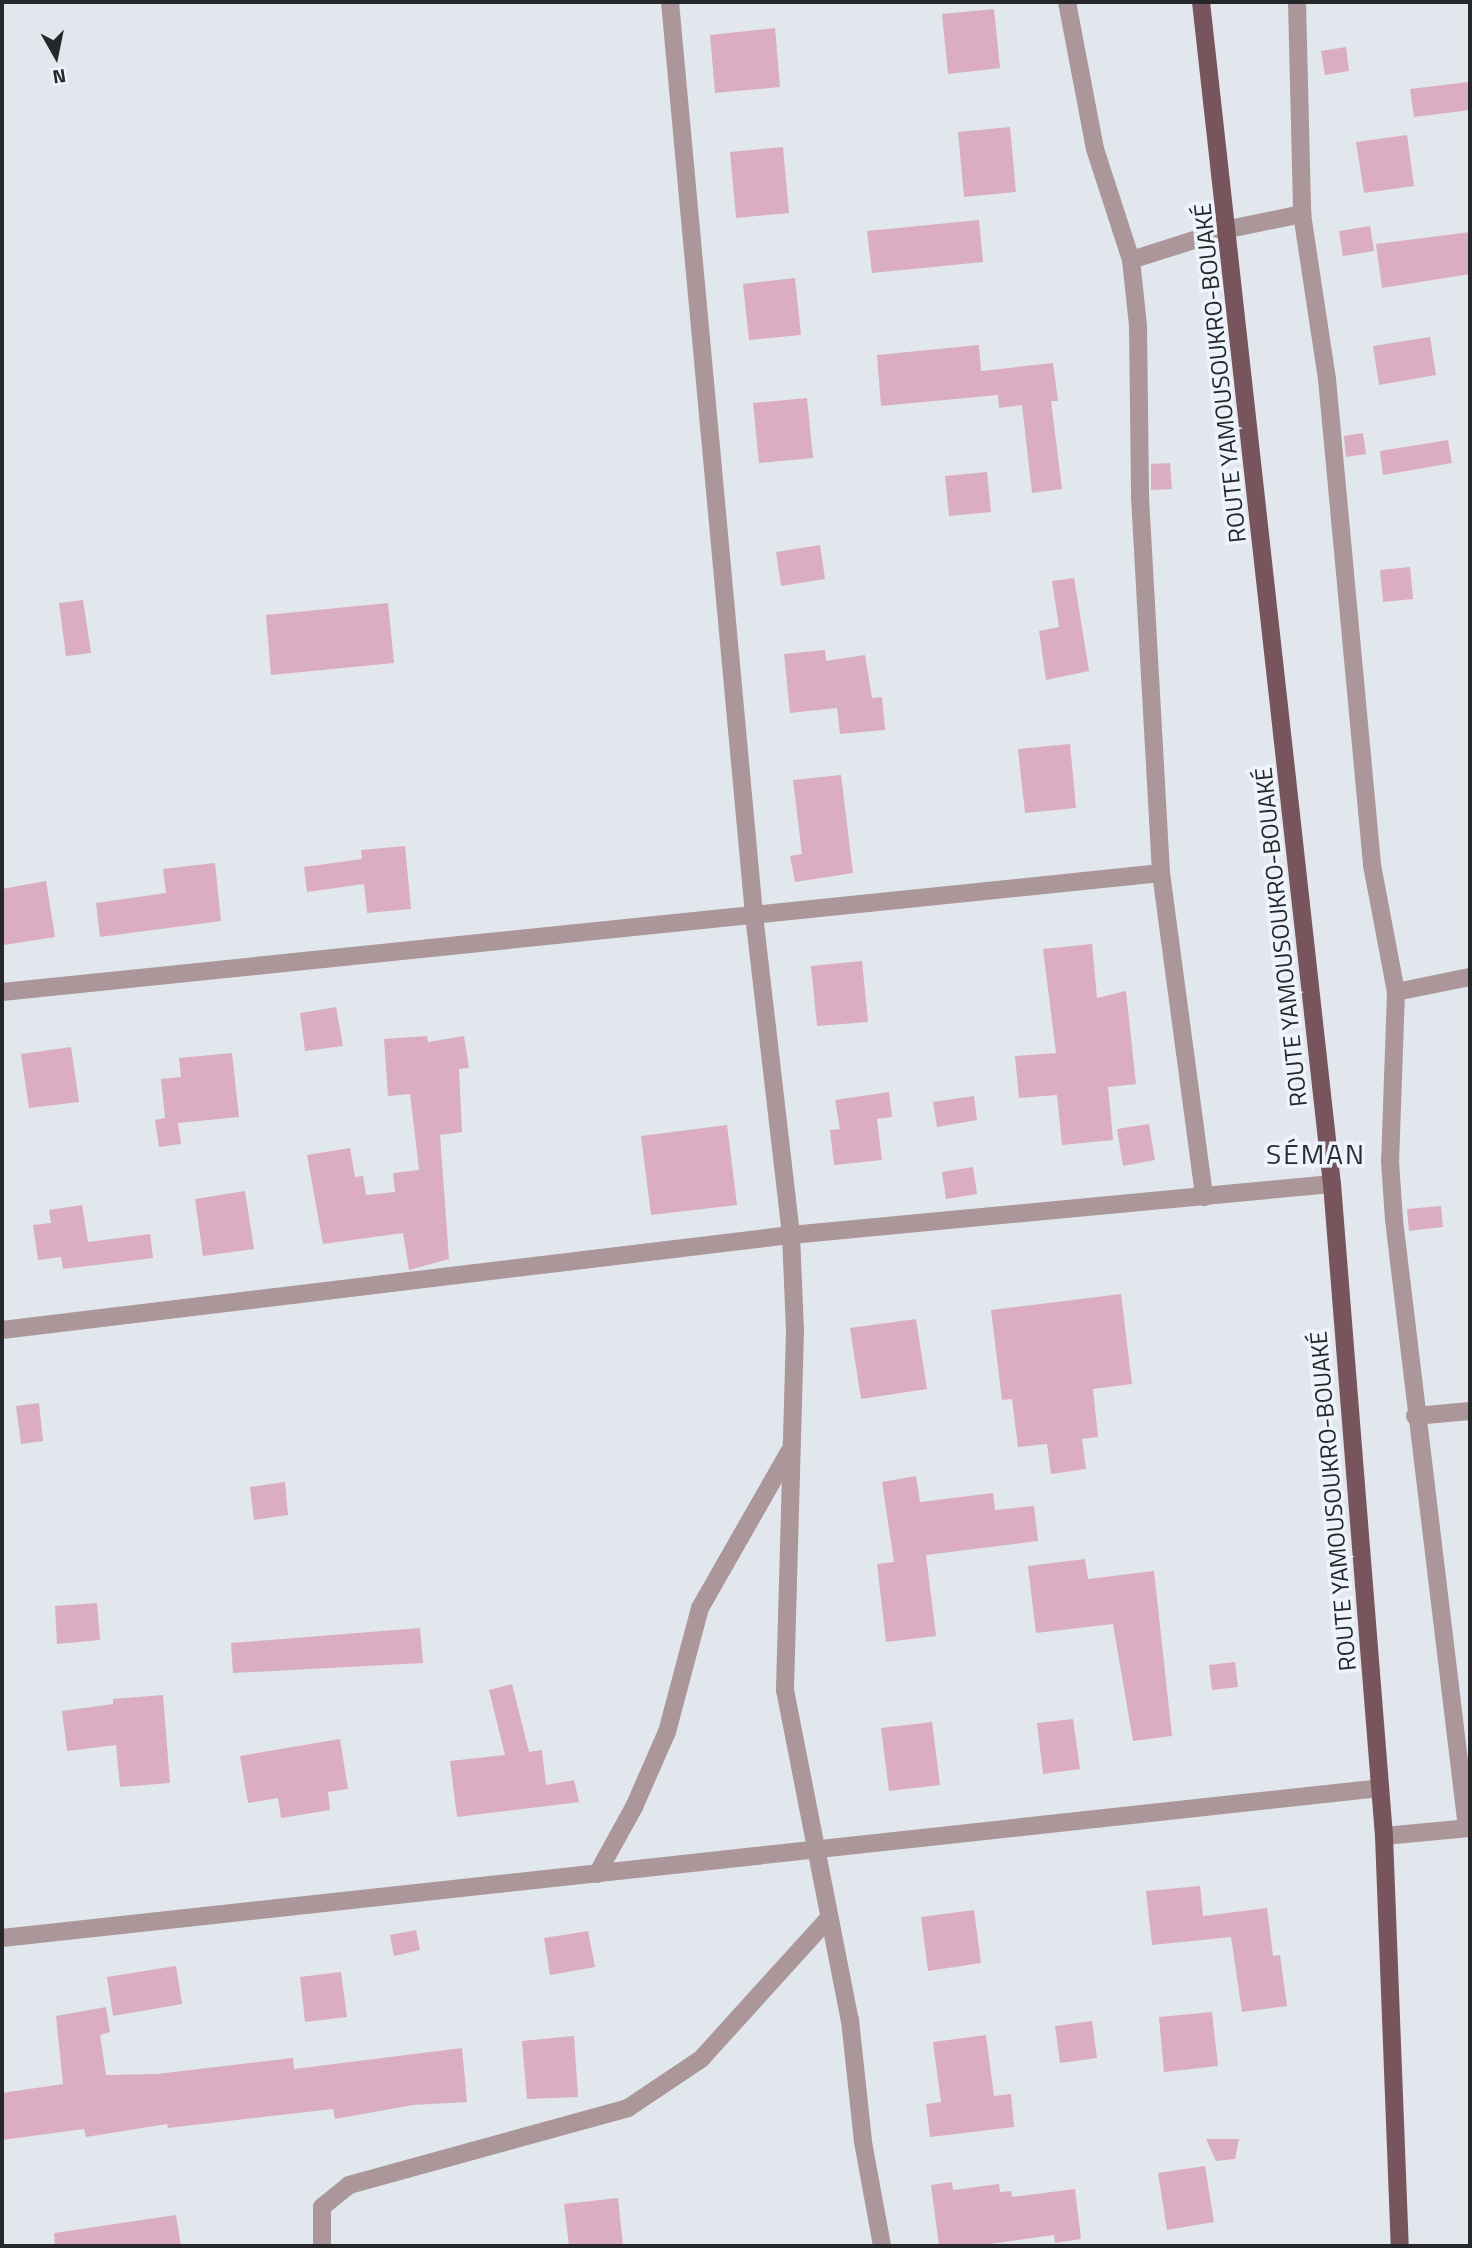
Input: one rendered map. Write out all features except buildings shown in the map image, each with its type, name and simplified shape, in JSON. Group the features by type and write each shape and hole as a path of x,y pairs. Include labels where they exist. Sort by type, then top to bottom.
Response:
{"main road":[{"name":"ROUTE YAMOUSOUKRO-BOUAKÉ","path":"1201,2 1229,229 1332,1184 1384,1836 1400,2246"}],"street":[{"path":"670,2 754,915 792,1235 795,1331 785,1690 850,2020 863,2142 882,2246"},
{"path":"1067,2 1095,149 1131,260 1138,326 1140,498 1161,873 1204,1197"},
{"path":"1297,2 1302,214 1327,379 1372,865 1396,992 1390,1161 1415,1416 1468,1828 1384,1836"},
{"path":"1131,260 1229,229 1302,214"},
{"path":"2,992 1161,873"},
{"path":"1396,992 1470,977"},
{"path":"2,1330 792,1235 1332,1184"},
{"path":"1415,1416 1470,1411"},
{"path":"597,1874 634,1807 667,1732 700,1608 791,1449"},
{"path":"2,1938 1380,1788"},
{"path":"322,2246 322,2207 349,2185 628,2108 701,2059 828,1919"}],"district":[{"name":"SÉMAN","path":"1316,1154"}]}
